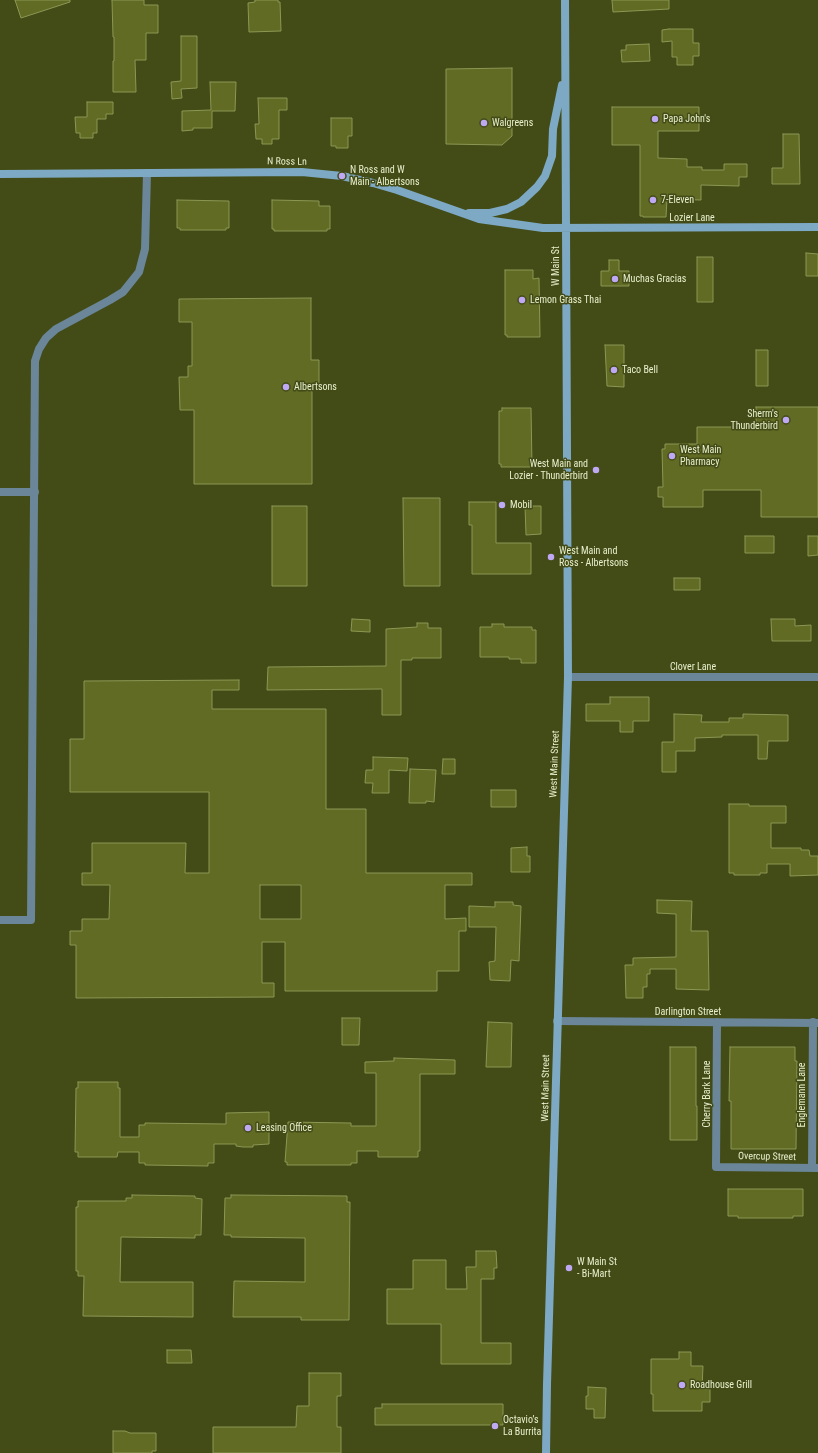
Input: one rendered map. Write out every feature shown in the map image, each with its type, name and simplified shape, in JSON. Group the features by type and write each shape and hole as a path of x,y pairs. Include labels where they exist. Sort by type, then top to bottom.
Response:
{"main road":[{"name":"W Main St","path":"565,0 568,677"},
{"path":"460,213 490,213 507,209 521,202 537,187 545,176 552,156 553,129 565,70"},
{"name":"N Ross Ln","path":"0,174 302,172 342,176 396,190 478,219 515,225 566,229"},
{"name":"Lozier Lane","path":"566,229 818,228"},
{"name":"West Main Street","path":"546,1453 557,1021 568,677"}],"street":[{"path":"0,920 31,920 35,361 46,338 56,329 123,292 139,272 145,249 147,173"},
{"path":"0,492 35,492"},
{"name":"Clover Lane","path":"568,677 818,677"},
{"name":"Darlington Street","path":"557,1021 815,1022"},
{"name":"Cherry Bark Lane","path":"716,1167 717,1022"},
{"name":"Englemann Lane","path":"815,1022 815,1168"},
{"name":"Overcup Street","path":"716,1167 815,1168"}],"building":[{"path":"15,0 70,0 70,2 21,18"},
{"path":"112,0 144,0 144,5 158,5 158,33 146,33 146,60 135,60 136,92 113,92 114,37"},
{"path":"255,0 278,0 278,2 280,2 281,31 249,32 248,3 255,2"},
{"path":"612,0 669,0 669,9 613,12"},
{"path":"693,29 693,43 699,43 699,56 693,56 693,65 677,65 677,57 672,57 672,41 662,42 662,30"},
{"path":"181,36 197,36 197,88 181,89 182,98 172,99 171,82 181,81"},
{"path":"649,44 650,61 622,62 621,50 626,50 626,45"},
{"name":"Walgreens","path":"512,68 512,136 502,145 446,144 446,69"},
{"path":"210,82 236,82 235,111 212,111 212,128 193,128 193,130 182,131 182,111 211,110"},
{"path":"258,98 287,98 287,110 279,110 279,139 272,139 272,144 262,144 262,139 256,139 255,124 259,124"},
{"path":"87,102 113,102 113,114 106,114 106,119 97,119 97,133 93,133 93,138 80,138 80,133 76,133 75,117 87,117"},
{"path":"612,107 699,107 699,131 658,131 658,158 687,159 687,167 702,167 702,170 724,170 724,164 747,164 747,177 739,177 739,186 701,185 701,200 667,199 666,217 640,216 640,145 612,145"},
{"path":"331,118 352,118 352,136 348,136 348,148 336,148 336,146 331,146"},
{"path":"783,134 799,134 800,184 772,184 772,168 783,168"},
{"path":"177,200 229,201 229,228 226,228 226,230 180,230 180,228 177,228"},
{"path":"272,200 319,201 319,206 330,206 330,229 327,229 327,231 274,231 274,229 272,229"},
{"path":"806,253 818,254 818,276 806,276"},
{"path":"697,257 713,257 713,302 697,302"},
{"name":"Muchas Gracias","path":"609,260 619,260 619,271 629,271 629,286 601,286 601,271 609,271"},
{"path":"505,270 533,270 533,279 539,278 540,337 507,337 507,335 505,335"},
{"path":"311,298 311,360 319,360 319,384 312,384 312,484 194,484 194,410 180,410 179,377 188,377 188,366 192,366 192,322 179,322 179,299"},
{"name":"Taco Bell","path":"605,345 624,345 624,387 607,386"},
{"path":"756,350 768,350 768,386 756,386"},
{"path":"756,407 818,407 818,517 761,517 761,490 703,490 703,507 663,507 663,497 658,497 658,487 663,487 662,449 665,449 665,444 697,444 697,427 756,427"},
{"path":"502,408 531,408 532,467 501,467 501,464 499,464 499,411 502,411"},
{"path":"403,498 440,498 440,586 404,586"},
{"path":"469,502 496,502 496,543 531,543 531,574 472,574 472,525 469,525"},
{"path":"272,506 307,506 307,586 272,586"},
{"path":"525,506 541,506 541,534 526,535"},
{"path":"745,536 774,536 774,553 745,553"},
{"path":"808,536 818,536 818,555 808,556"},
{"path":"674,578 700,578 700,590 674,590"},
{"path":"352,619 370,620 370,632 351,631"},
{"path":"771,619 795,619 795,626 811,625 811,641 772,641"},
{"path":"417,623 428,623 428,628 441,628 441,658 412,658 412,660 401,660 401,715 382,715 382,689 267,690 268,667 386,666 386,629 417,627"},
{"path":"492,624 504,624 504,627 532,627 532,630 536,630 536,663 521,663 521,659 509,659 509,657 480,657 480,627 492,627"},
{"path":"239,680 239,690 212,690 212,709 326,709 326,809 366,809 366,873 472,873 472,885 445,885 445,919 466,918 466,931 459,931 459,971 437,971 437,991 285,991 285,942 262,942 262,983 274,983 274,997 76,998 76,945 70,945 70,931 82,931 82,919 109,919 110,885 82,885 82,873 92,873 92,843 186,843 185,873 209,873 209,792 70,792 70,739 84,739 84,681","holes":["260,885 301,885 301,919 260,919"]},
{"path":"610,697 649,697 649,721 633,721 633,732 620,732 620,721 586,721 586,704 610,704"},
{"path":"674,714 702,715 701,722 729,722 729,718 743,718 743,714 788,715 788,741 768,741 767,759 758,759 758,735 722,735 722,737 695,738 695,751 676,751 676,772 662,772 662,742 674,742"},
{"path":"373,757 408,758 407,771 389,770 389,793 372,793 373,783 365,783 366,770 373,770"},
{"path":"443,759 455,759 455,774 442,774"},
{"path":"410,769 436,770 434,802 426,801 426,803 409,803"},
{"path":"491,790 516,790 516,807 491,807"},
{"path":"729,804 749,804 749,806 786,806 786,823 771,823 771,848 801,848 801,850 809,850 810,856 818,856 818,875 790,876 790,864 767,864 767,873 760,873 760,875 734,875 734,873 729,873"},
{"path":"527,847 527,856 530,856 530,872 511,872 511,848"},
{"path":"657,900 692,901 691,931 708,931 709,990 676,989 676,969 650,969 650,974 647,974 647,987 643,987 643,998 626,998 625,965 633,965 633,958 676,957 676,914 657,913"},
{"path":"495,902 513,902 513,905 521,906 519,961 511,960 510,981 490,980 489,962 495,961 496,927 469,927 469,906 495,907"},
{"path":"342,1018 360,1018 359,1045 342,1045"},
{"path":"488,1022 512,1023 511,1067 486,1067"},
{"path":"670,1047 696,1047 697,1140 670,1140"},
{"path":"730,1047 795,1047 795,1061 797,1061 796,1149 731,1149 731,1101 729,1101"},
{"path":"394,1058 455,1060 455,1074 420,1074 420,1151 418,1151 418,1157 378,1157 378,1151 357,1151 357,1163 351,1163 351,1165 287,1165 287,1162 285,1162 288,1122 351,1123 351,1126 376,1126 376,1073 365,1073 365,1062 394,1061"},
{"path":"78,1082 118,1082 118,1088 120,1088 120,1137 139,1137 139,1125 145,1125 145,1123 226,1124 226,1113 269,1112 269,1144 243,1147 236,1146 236,1144 214,1144 214,1163 208,1163 208,1166 145,1165 145,1163 139,1163 139,1152 118,1152 117,1157 78,1157 78,1152 75,1152 76,1088 78,1088"},
{"path":"728,1189 803,1189 803,1216 793,1216 793,1218 738,1218 738,1216 728,1216"},
{"path":"132,1195 195,1196 195,1198 202,1199 201,1235 195,1235 195,1238 121,1237 120,1282 193,1282 193,1317 83,1316 84,1276 78,1276 78,1271 76,1271 76,1207 78,1207 78,1201 126,1201 126,1198 132,1198"},
{"path":"231,1195 347,1196 347,1202 350,1202 349,1320 301,1320 301,1317 233,1317 234,1281 305,1282 305,1238 231,1237 231,1235 224,1235 225,1198 231,1198"},
{"path":"476,1251 496,1251 497,1268 494,1268 494,1279 481,1279 481,1343 511,1343 511,1364 441,1364 441,1324 387,1324 387,1289 413,1289 413,1260 446,1260 446,1289 467,1289 466,1267 476,1267"},
{"path":"167,1350 191,1350 192,1363 167,1363"},
{"path":"679,1352 691,1352 691,1366 703,1366 702,1389 710,1389 710,1402 702,1402 702,1411 653,1411 653,1394 651,1394 651,1359 679,1359"},
{"path":"309,1373 341,1373 341,1396 337,1396 337,1427 341,1427 341,1453 213,1453 213,1427 296,1427 297,1406 309,1406"},
{"path":"588,1387 606,1388 605,1418 594,1418 594,1409 586,1409"},
{"path":"382,1404 503,1404 503,1425 375,1425 375,1408 382,1408"},
{"path":"113,1431 125,1431 130,1433 156,1433 156,1451 152,1451 152,1453 113,1453"}],"place":[{"name":"Papa John's","path":"655,119"},
{"name":"Walgreens","path":"484,123"},
{"name":"N Ross and W Main - Albertsons","path":"342,176"},
{"name":"7-Eleven","path":"653,200"},
{"name":"Muchas Gracias","path":"615,279"},
{"name":"Lemon Grass Thai","path":"522,300"},
{"name":"Taco Bell","path":"614,370"},
{"name":"Albertsons","path":"286,387"},
{"name":"Sherm's Thunderbird","path":"786,420"},
{"name":"West Main Pharmacy","path":"672,456"},
{"name":"West Main and Lozier - Thunderbird","path":"596,470"},
{"name":"Mobil","path":"502,505"},
{"name":"West Main and Ross - Albertsons","path":"551,557"},
{"name":"Leasing Office","path":"248,1128"},
{"name":"W Main St - Bi-Mart","path":"569,1268"},
{"name":"Roadhouse Grill","path":"682,1385"},
{"name":"Octavio’s La Burrita","path":"495,1426"}]}
